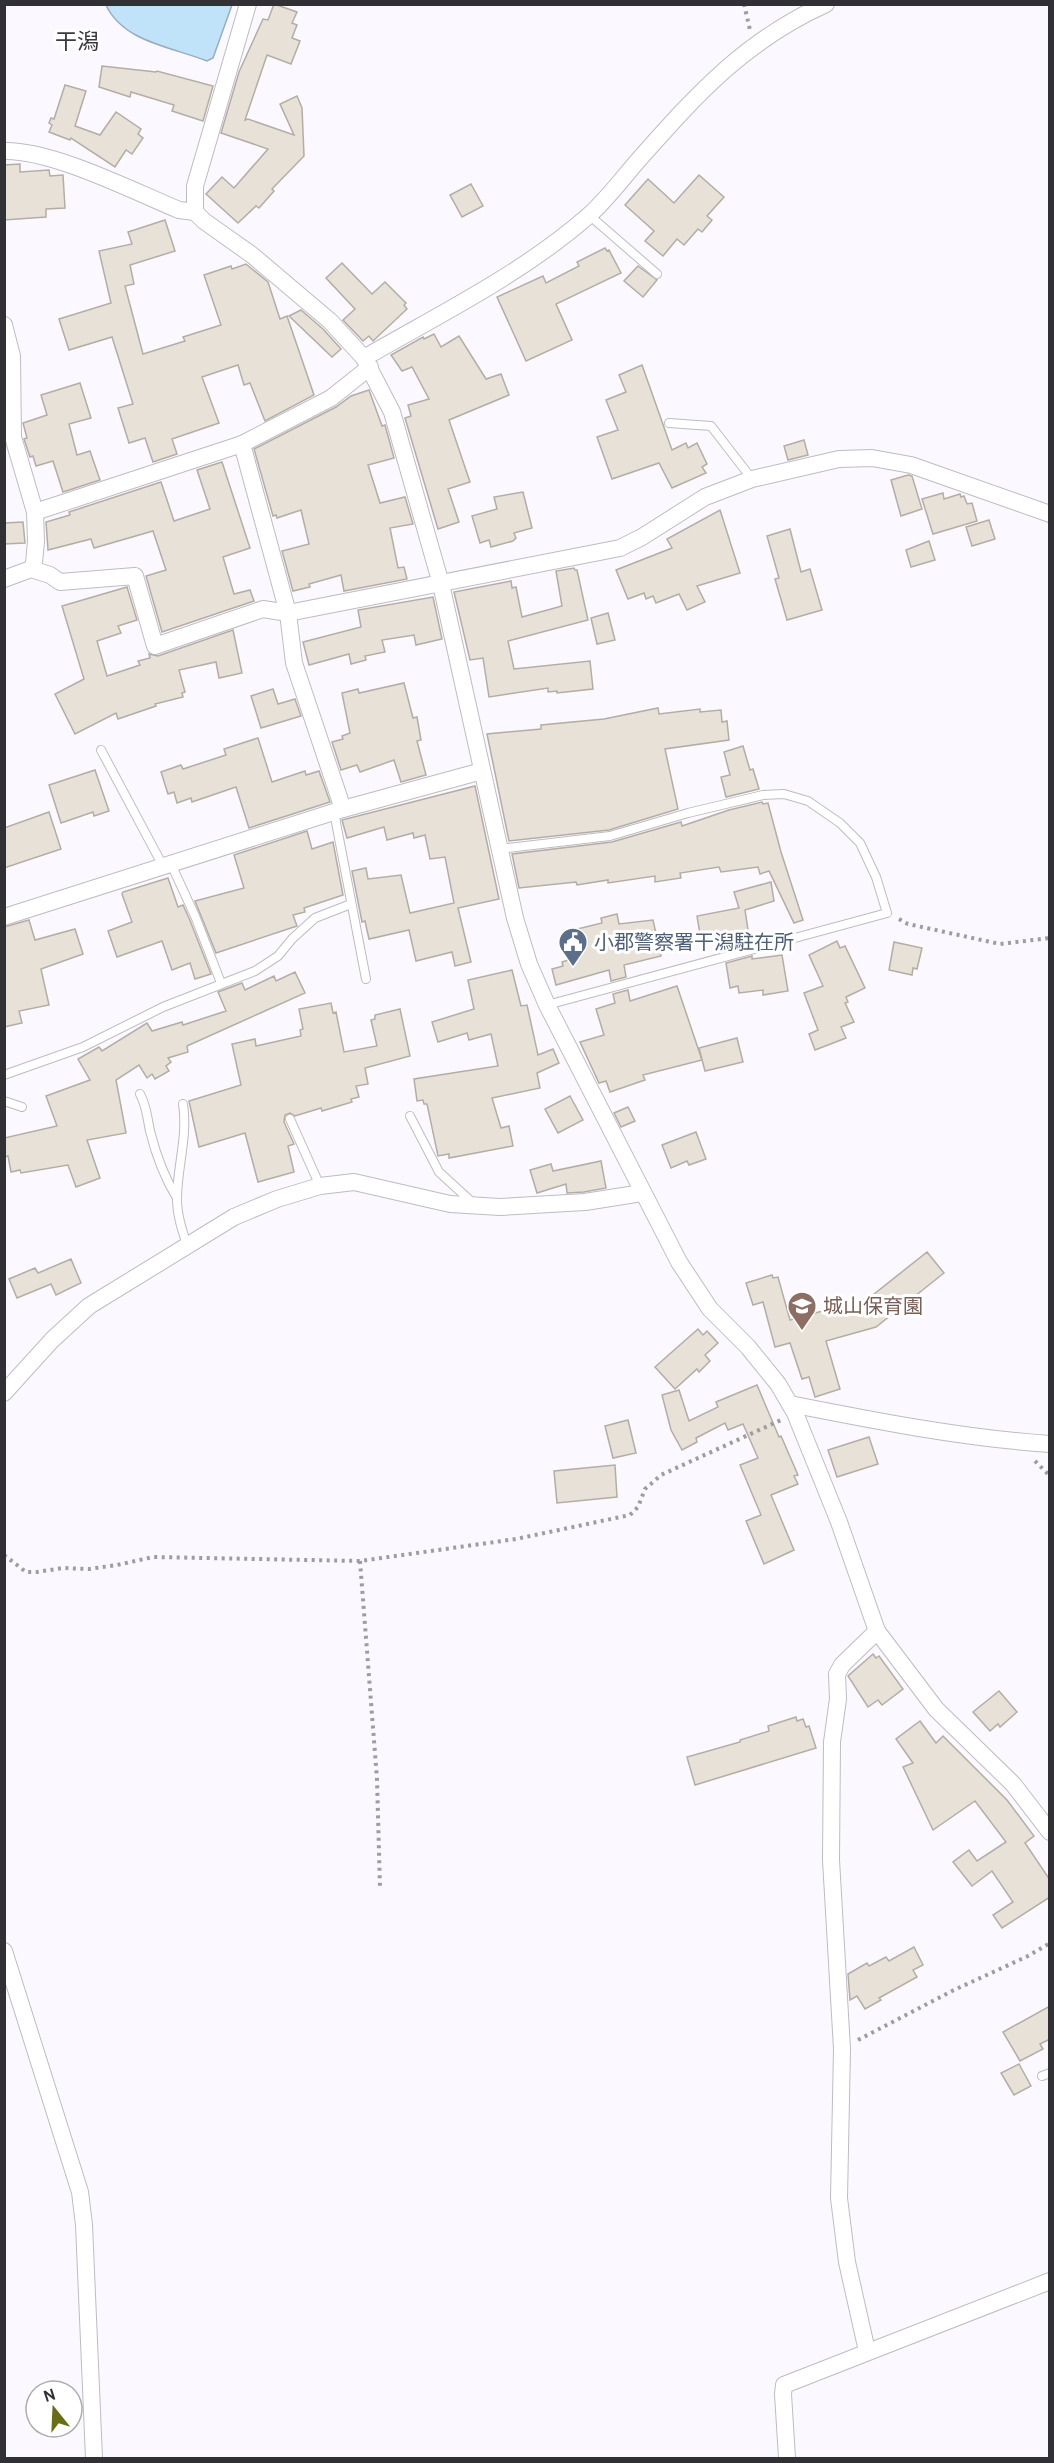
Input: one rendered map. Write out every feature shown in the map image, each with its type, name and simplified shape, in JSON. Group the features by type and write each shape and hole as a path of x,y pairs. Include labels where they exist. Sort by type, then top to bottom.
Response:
{"street":[{"path":"195,212 195,186 248,4"},
{"path":"35,512 242,444 332,398 367,362 508,276 589,215 704,87 754,45 802,15 826,4"},
{"path":"4,151 18,151 69,165 179,210 195,212 204,222 252,255 330,321 367,362 392,412 441,584 518,929 529,964 547,1005 679,1262 710,1309 748,1347 778,1384 792,1409 839,1521 877,1631 936,1709 1013,1784 1050,1832"},
{"path":"4,325 12,356 13,437 35,512 36,541 34,563 31,568 4,579"},
{"path":"242,444 288,613 294,663 339,810"},
{"path":"31,568 50,575 60,582 135,576 155,646 263,609 288,613 620,548 642,537 705,496 752,479 839,459 872,458 911,465 1050,514"},
{"path":"4,917 339,810 482,771"},
{"path":"4,1393 52,1340 89,1306 234,1217 277,1199 320,1186 354,1182 450,1204 500,1206 585,1202 642,1193"},
{"path":"792,1409 1015,1442 1050,1444"},
{"path":"867,2351 847,2262 838,2198 842,2049 831,1860 832,1742 838,1700 837,1674 842,1665 877,1631"},
{"path":"4,1951 80,2192 84,2225 94,2458"},
{"path":"787,2458 784,2385 1050,2281"}],"lane":[{"path":"589,215 657,274"},
{"path":"669,423 711,426 752,479"},
{"path":"101,750 195,916 221,983"},
{"path":"499,849 610,836 688,813 764,795 784,794 808,801 840,823 860,843 876,876 887,913 547,1005"},
{"path":"339,810 351,904 366,979"},
{"path":"4,1075 83,1047 163,1006 255,971 278,956 292,939 315,918 351,904"},
{"path":"140,1094 147,1108 150,1130 165,1179 177,1198"},
{"path":"4,1101 22,1107"},
{"path":"183,1104 186,1123 177,1198 179,1220 187,1245"},
{"path":"410,1116 439,1172 475,1205"},
{"path":"290,1119 320,1186"}],"path":[{"path":"744,4 754,45"},
{"path":"887,913 908,924 1000,945 1050,938"},
{"path":"4,1555 26,1572 37,1572 63,1568 108,1567 153,1557 360,1561 516,1539 630,1515 638,1507 645,1489 661,1475 792,1409"},
{"path":"360,1561 377,1779 380,1888"},
{"path":"842,2049 1050,1943"}],"water":[{"path":"106,5 232,5 213,58 207,61 136,35 114,17"}],"building":[{"path":"274,4 297,12 292,23 297,25 292,38 300,41 291,64 267,55 245,120 248,119 294,135 280,104 297,96 302,108 304,156 272,189 274,191 259,208 256,206 238,223 206,194 222,177 234,188 268,149 221,133 239,72 263,19 268,20"},
{"path":"102,66 157,71 213,86 203,121 172,111 174,105 131,92 130,97 99,87"},
{"path":"65,85 86,91 75,126 100,135 116,112 141,129 138,134 143,138 132,154 126,150 115,167 71,138 70,140 49,132 52,125 49,123 51,118 54,119"},
{"path":"20,164 20,172 49,170 50,176 63,175 65,208 46,209 46,217 4,220 4,165"},
{"path":"699,175 724,197 707,216 712,220 702,232 698,229 684,245 677,239 663,256 645,241 654,231 625,205 648,179 674,203"},
{"path":"471,184 483,206 462,217 450,195"},
{"path":"165,220 175,251 130,265 134,284 125,286 143,354 185,341 183,337 221,325 204,275 231,266 232,269 246,264 268,282 280,319 287,316 314,395 265,421 250,383 244,385 238,365 202,377 219,423 172,439 177,454 153,462 145,438 129,443 118,408 133,404 112,337 69,350 59,319 111,303 99,251 132,244 128,232"},
{"path":"605,248 609,250 621,273 556,304 572,340 526,361 497,297 543,276 546,283 579,266 577,262"},
{"path":"342,263 372,294 385,282 406,303 404,305 407,309 373,341 369,336 363,341 343,320 355,309 326,278"},
{"path":"638,266 657,280 643,297 624,281"},
{"path":"301,310 341,349 332,357 289,316"},
{"path":"434,334 441,347 459,336 486,379 501,374 509,395 449,420 470,482 448,489 459,522 438,529 405,418 411,416 408,405 429,399 412,367 402,371 391,355 423,337 424,339"},
{"path":"642,365 672,450 686,443 688,448 697,443 707,464 702,467 706,473 672,488 659,463 612,479 597,437 618,430 606,400 626,392 619,375"},
{"path":"80,383 91,418 69,424 77,455 90,451 100,480 63,492 53,461 36,466 33,456 30,457 24,439 27,438 23,423 47,415 41,395"},
{"path":"369,390 382,426 385,425 394,458 368,465 380,503 405,497 413,524 390,528 398,568 404,567 407,579 344,591 341,575 293,591 282,551 309,544 301,510 277,518 276,515 273,516 254,449 336,407 351,396"},
{"path":"804,440 808,455 788,460 784,446"},
{"path":"222,462 250,548 223,557 234,594 250,590 254,601 162,632 146,576 166,570 153,531 94,548 91,539 48,550 46,522 70,515 69,512 161,482 174,521 210,509 197,470"},
{"path":"912,476 922,509 901,516 891,480"},
{"path":"523,492 532,528 514,533 516,538 513,541 491,547 489,540 480,543 472,516 497,509 494,497"},
{"path":"943,493 944,499 960,494 961,497 964,496 967,504 972,503 977,521 933,534 922,499"},
{"path":"720,510 740,573 697,586 705,602 687,610 679,594 656,603 653,596 646,599 644,593 628,599 616,570 672,548 667,539"},
{"path":"989,520 995,539 972,546 966,527"},
{"path":"23,522 25,543 4,544 4,523"},
{"path":"790,529 801,572 810,569 822,610 787,620 775,579 779,578 767,536"},
{"path":"929,541 935,560 911,567 906,550"},
{"path":"574,568 577,570 588,620 508,641 514,669 590,661 593,689 557,693 557,691 548,692 548,688 489,697 483,658 470,660 454,592 511,581 512,588 516,587 522,617 562,606 556,571"},
{"path":"127,587 137,620 118,626 121,633 97,641 107,676 140,665 138,661 150,658 149,654 158,656 233,630 242,673 219,678 216,662 179,670 185,692 182,693 183,697 155,704 156,706 118,719 116,713 75,734 55,694 84,679 62,606"},
{"path":"433,597 442,639 416,645 414,635 382,640 385,652 365,656 366,660 351,664 349,654 309,665 303,642 361,627 358,610"},
{"path":"608,613 615,640 597,644 591,618"},
{"path":"404,683 413,718 417,717 421,740 417,741 426,775 401,782 394,760 360,772 357,765 341,770 332,742 343,739 342,736 350,733 342,693 358,689 359,693"},
{"path":"273,689 278,704 295,699 301,716 261,728 251,696"},
{"path":"658,708 659,714 700,709 700,712 721,710 722,722 727,721 729,740 665,749 678,809 609,830 509,841 487,734 541,729 541,725 604,719"},
{"path":"258,738 272,782 305,771 306,775 319,771 330,802 249,828 236,787 192,802 191,798 177,803 174,792 168,794 161,772 181,765 183,769 226,755 224,749"},
{"path":"743,746 750,770 753,769 759,789 726,797 721,777 730,775 724,752"},
{"path":"95,770 109,811 94,816 93,812 61,823 49,785"},
{"path":"475,786 499,899 458,908 471,962 455,966 452,952 416,961 409,930 369,939 365,921 362,922 352,871 366,868 368,879 401,875 410,913 454,903 445,857 430,859 425,835 414,838 413,833 387,840 384,827 347,838 342,820"},
{"path":"762,802 763,804 768,803 803,920 794,923 769,871 760,874 758,867 721,872 719,867 680,873 681,878 655,882 655,876 608,883 608,880 577,885 576,882 519,888 512,854 612,842 681,822 682,826 729,810"},
{"path":"49,812 61,849 4,868 4,828"},
{"path":"307,831 312,849 333,842 343,895 304,908 305,912 293,915 297,926 216,953 195,901 244,888 234,855"},
{"path":"168,878 178,907 183,905 189,918 211,974 195,979 190,963 172,970 162,941 117,957 108,931 132,922 123,892"},
{"path":"771,882 774,901 745,910 750,943 724,950 722,937 701,940 697,916 739,908 734,892"},
{"path":"617,914 619,924 653,920 661,956 624,965 626,977 611,981 609,970 556,985 552,969 563,966 562,962 575,958 569,931 602,923 601,918"},
{"path":"29,920 35,940 75,929 83,954 41,969 49,1005 19,1011 22,1023 4,1027 4,927"},
{"path":"837,941 840,948 845,946 865,988 846,997 848,1002 845,1003 854,1022 841,1027 846,1038 815,1050 809,1034 818,1030 804,993 823,986 809,955"},
{"path":"894,942 922,948 917,969 913,968 912,975 889,970"},
{"path":"782,955 788,991 763,995 763,990 739,993 738,986 730,988 726,963 752,956 752,959"},
{"path":"512,970 521,1006 527,1005 538,1055 553,1049 559,1063 537,1073 540,1088 492,1098 501,1128 509,1126 513,1146 449,1158 449,1154 438,1156 427,1104 424,1104 423,1100 417,1101 414,1079 498,1066 491,1034 469,1040 467,1033 438,1042 432,1022 474,1009 468,980"},
{"path":"295,972 305,993 187,1046 188,1052 168,1058 171,1062 166,1066 169,1071 155,1079 152,1074 147,1078 139,1065 116,1080 126,1133 87,1140 100,1178 76,1187 68,1165 21,1173 20,1170 11,1172 8,1156 4,1157 4,1138 57,1126 46,1096 90,1080 78,1059 99,1047 102,1051 147,1023 152,1031 182,1022 183,1025 226,1011 218,992 242,983 245,990 274,976 276,981"},
{"path":"677,986 702,1060 643,1075 645,1080 610,1092 606,1081 599,1083 580,1042 604,1035 596,1009 615,1003 613,994 628,990 630,1001"},
{"path":"331,1003 333,1013 336,1012 344,1052 377,1046 371,1020 375,1019 375,1015 400,1009 410,1056 365,1068 368,1084 356,1086 359,1097 351,1099 352,1102 322,1111 321,1108 295,1116 290,1113 285,1115 284,1122 294,1144 288,1146 294,1172 258,1182 245,1133 199,1147 189,1101 241,1085 232,1044 255,1039 256,1046 301,1036 300,1030 303,1029 299,1009"},
{"path":"737,1038 743,1062 705,1071 699,1048"},
{"path":"570,1096 583,1120 558,1133 545,1109"},
{"path":"628,1107 635,1121 621,1127 614,1113"},
{"path":"696,1132 706,1159 689,1165 687,1161 671,1168 662,1145"},
{"path":"601,1161 606,1188 584,1192 567,1193 566,1184 537,1193 530,1170 551,1164 553,1171"},
{"path":"927,1252 944,1273 876,1327 826,1341 840,1389 815,1397 809,1377 802,1379 790,1343 775,1347 763,1302 753,1305 746,1283 772,1275 773,1278 778,1277 790,1320 869,1298"},
{"path":"71,1259 81,1283 56,1295 51,1284 17,1298 9,1279 35,1268 38,1273"},
{"path":"698,1329 703,1335 707,1331 718,1343 705,1355 710,1361 699,1372 697,1369 675,1389 655,1367"},
{"path":"757,1385 798,1475 794,1476 798,1484 771,1495 794,1550 764,1564 746,1521 761,1515 740,1465 758,1458 743,1424 728,1430 725,1423 696,1438 697,1442 682,1450 671,1430 662,1395 679,1390 689,1421 718,1407 716,1402"},
{"path":"628,1420 636,1453 613,1458 605,1426"},
{"path":"869,1437 878,1464 837,1477 828,1450"},
{"path":"615,1465 617,1497 557,1503 554,1471"},
{"path":"873,1654 876,1658 879,1656 903,1689 882,1705 878,1700 868,1707 848,1676"},
{"path":"999,1691 1017,1712 1000,1727 998,1724 990,1731 973,1712"},
{"path":"796,1717 797,1721 803,1719 806,1727 809,1726 816,1748 695,1785 687,1757 740,1742 740,1740 769,1731 768,1726"},
{"path":"920,1721 936,1743 943,1736 1007,1800 1034,1836 1025,1843 1050,1880 1050,1897 1002,1928 993,1915 1013,1902 992,1871 972,1886 953,1862 969,1850 977,1861 1006,1842 975,1801 933,1830 903,1767 913,1763 896,1739"},
{"path":"914,1947 923,1965 913,1970 917,1977 879,1998 881,2000 865,2009 857,1996 850,2000 848,1974 867,1963 869,1966 886,1957 889,1961"},
{"path":"1050,2006 1050,2039 1040,2044 1043,2049 1020,2061 1003,2032"},
{"path":"1019,2064 1031,2086 1014,2095 1001,2073"}],"place":[{"name":"小郡警察署干潟駐在所","path":"573,968"},
{"name":"城山保育園","path":"802,1332"}],"district":[{"name":"干潟","path":"77,41"}]}
